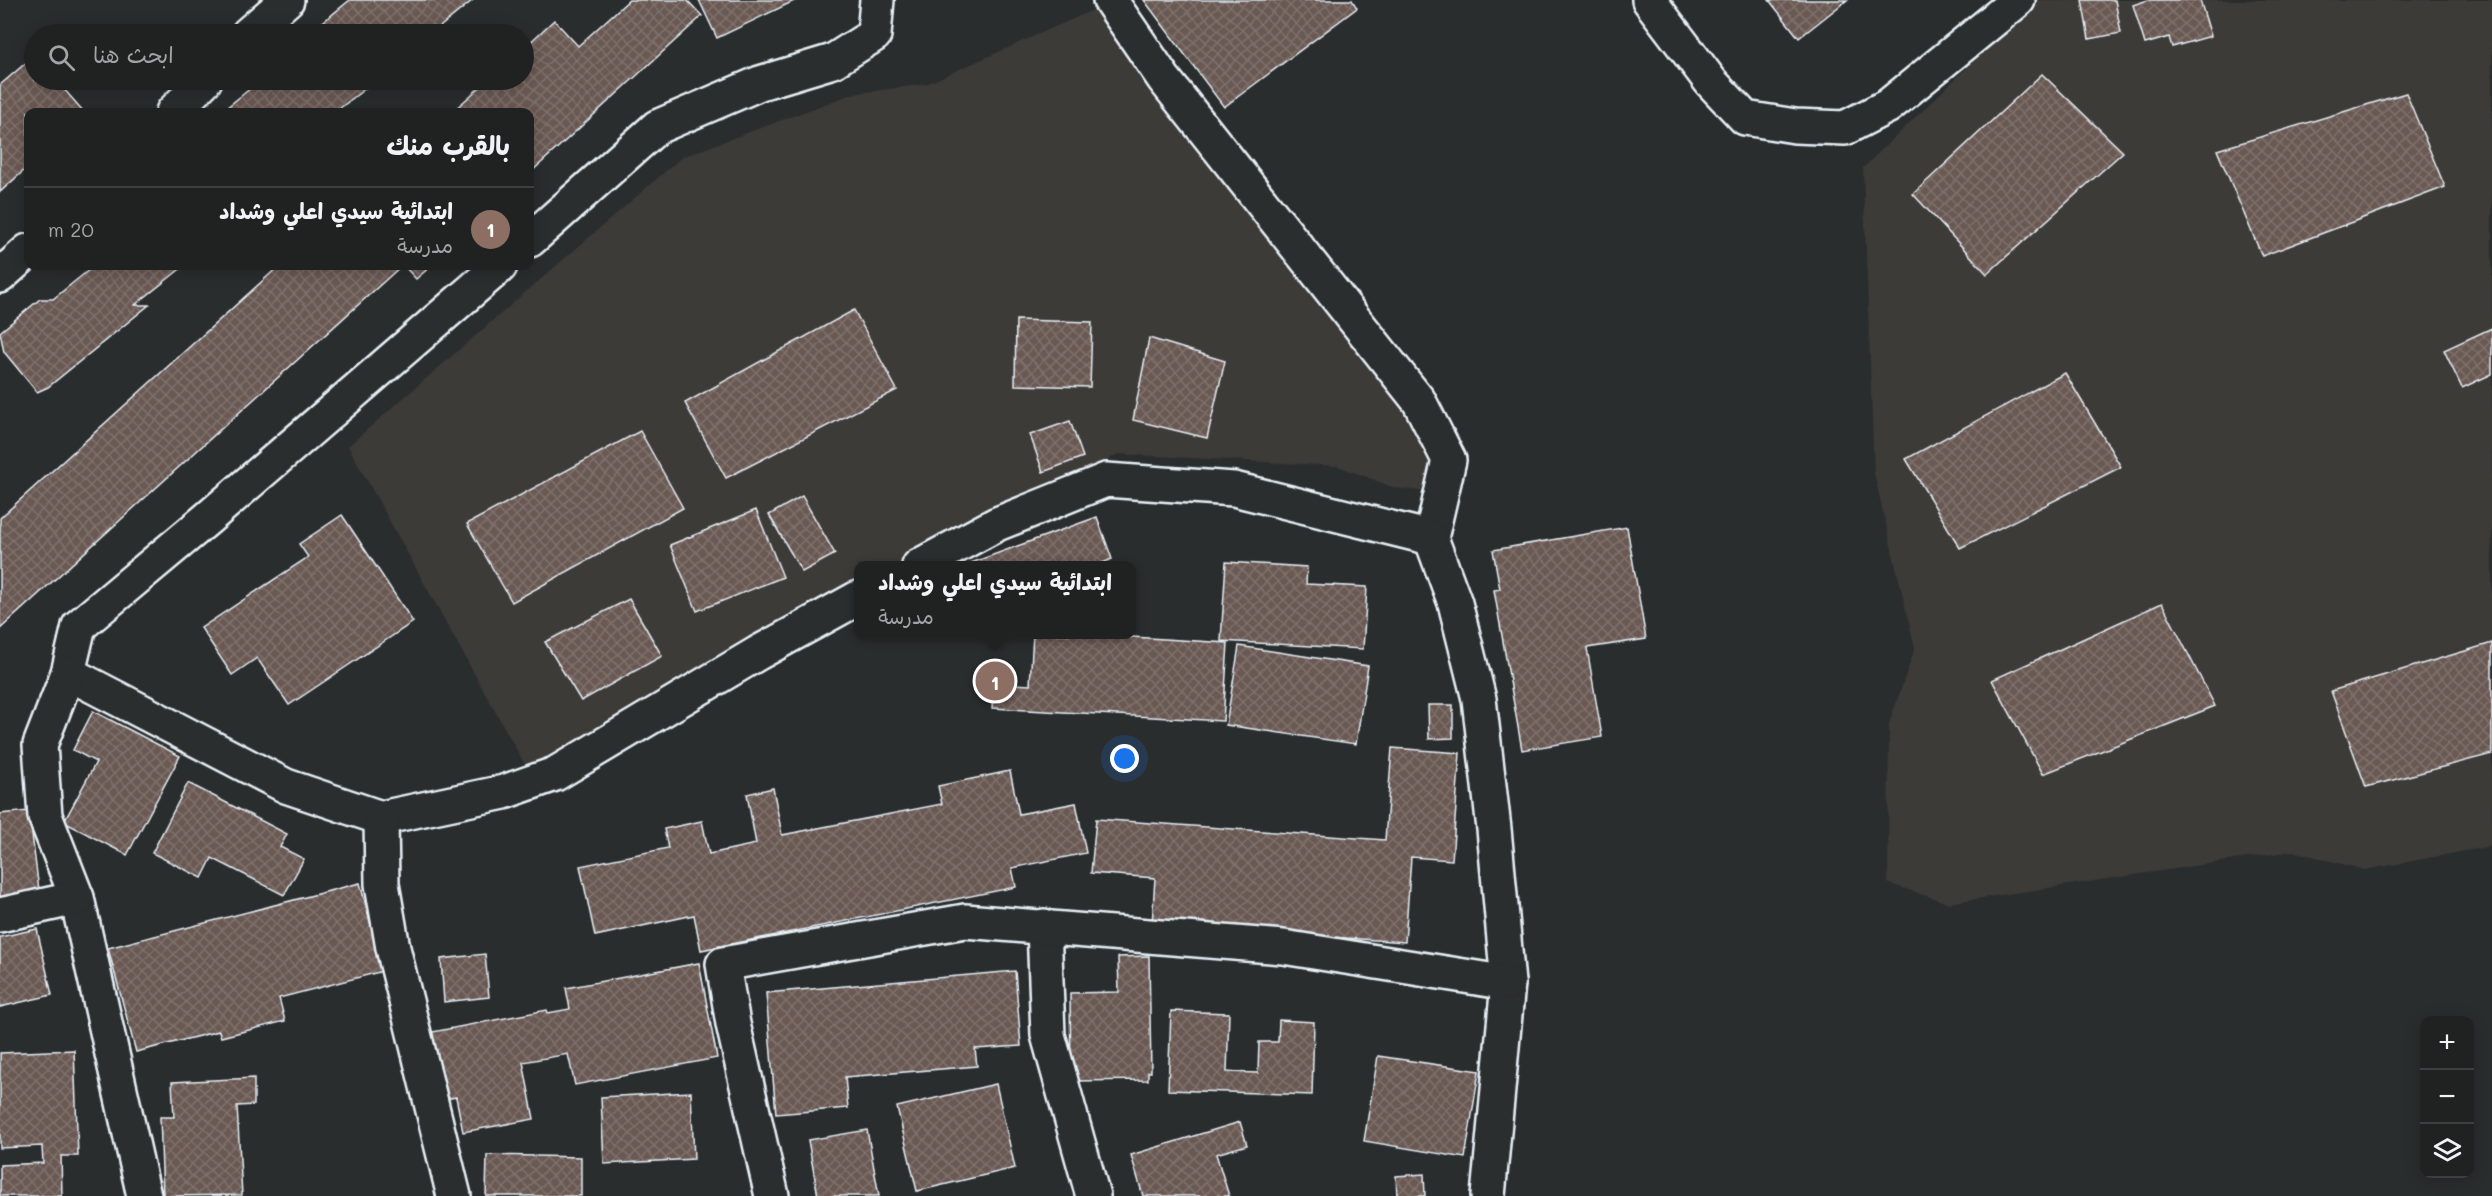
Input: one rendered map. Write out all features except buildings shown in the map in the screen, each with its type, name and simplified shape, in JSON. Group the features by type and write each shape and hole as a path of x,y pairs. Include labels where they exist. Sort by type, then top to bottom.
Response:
{"street":[{"path":"259,24 287,0"},
{"path":"534,236 657,127 760,83 833,61 874,35 877,0"},
{"path":"1110,0 1164,79 1419,401 1449,460 1431,538 1455,603 1479,699 1508,983 1488,1196"},
{"path":"1649,0 1711,82 1745,118 1795,126 1845,128 1888,106 2018,0"},
{"path":"177,108 195,90"},
{"path":"0,276 24,255"},
{"path":"144,1196 76,898 45,816 40,745 68,673 78,626 207,519 495,270"},
{"path":"928,561 997,524 1106,480 1234,489 1431,538"},
{"path":"68,673 286,786 381,818 504,792 555,774 758,653 854,600"},
{"path":"381,818 382,884 393,948 454,1196"},
{"path":"0,915 76,898"},
{"path":"772,1196 733,1024 723,964 965,921 1283,947 1508,983"},
{"path":"1044,926 1048,1035 1093,1196"}],"shaded area":[{"path":"2037,0 2492,0 2492,846 2365,870 2293,851 1948,903 1888,883 1889,724 1915,648 1874,473 1863,168"},
{"path":"1093,10 1419,401 1438,462 1430,492 1395,488 1338,466 1118,454 925,561 854,561 854,601 534,781 348,446 682,157 852,94 926,84"}],"place":[{"name":"ابتدائية سيدي اعلي وشداد","path":"995,681"}]}
